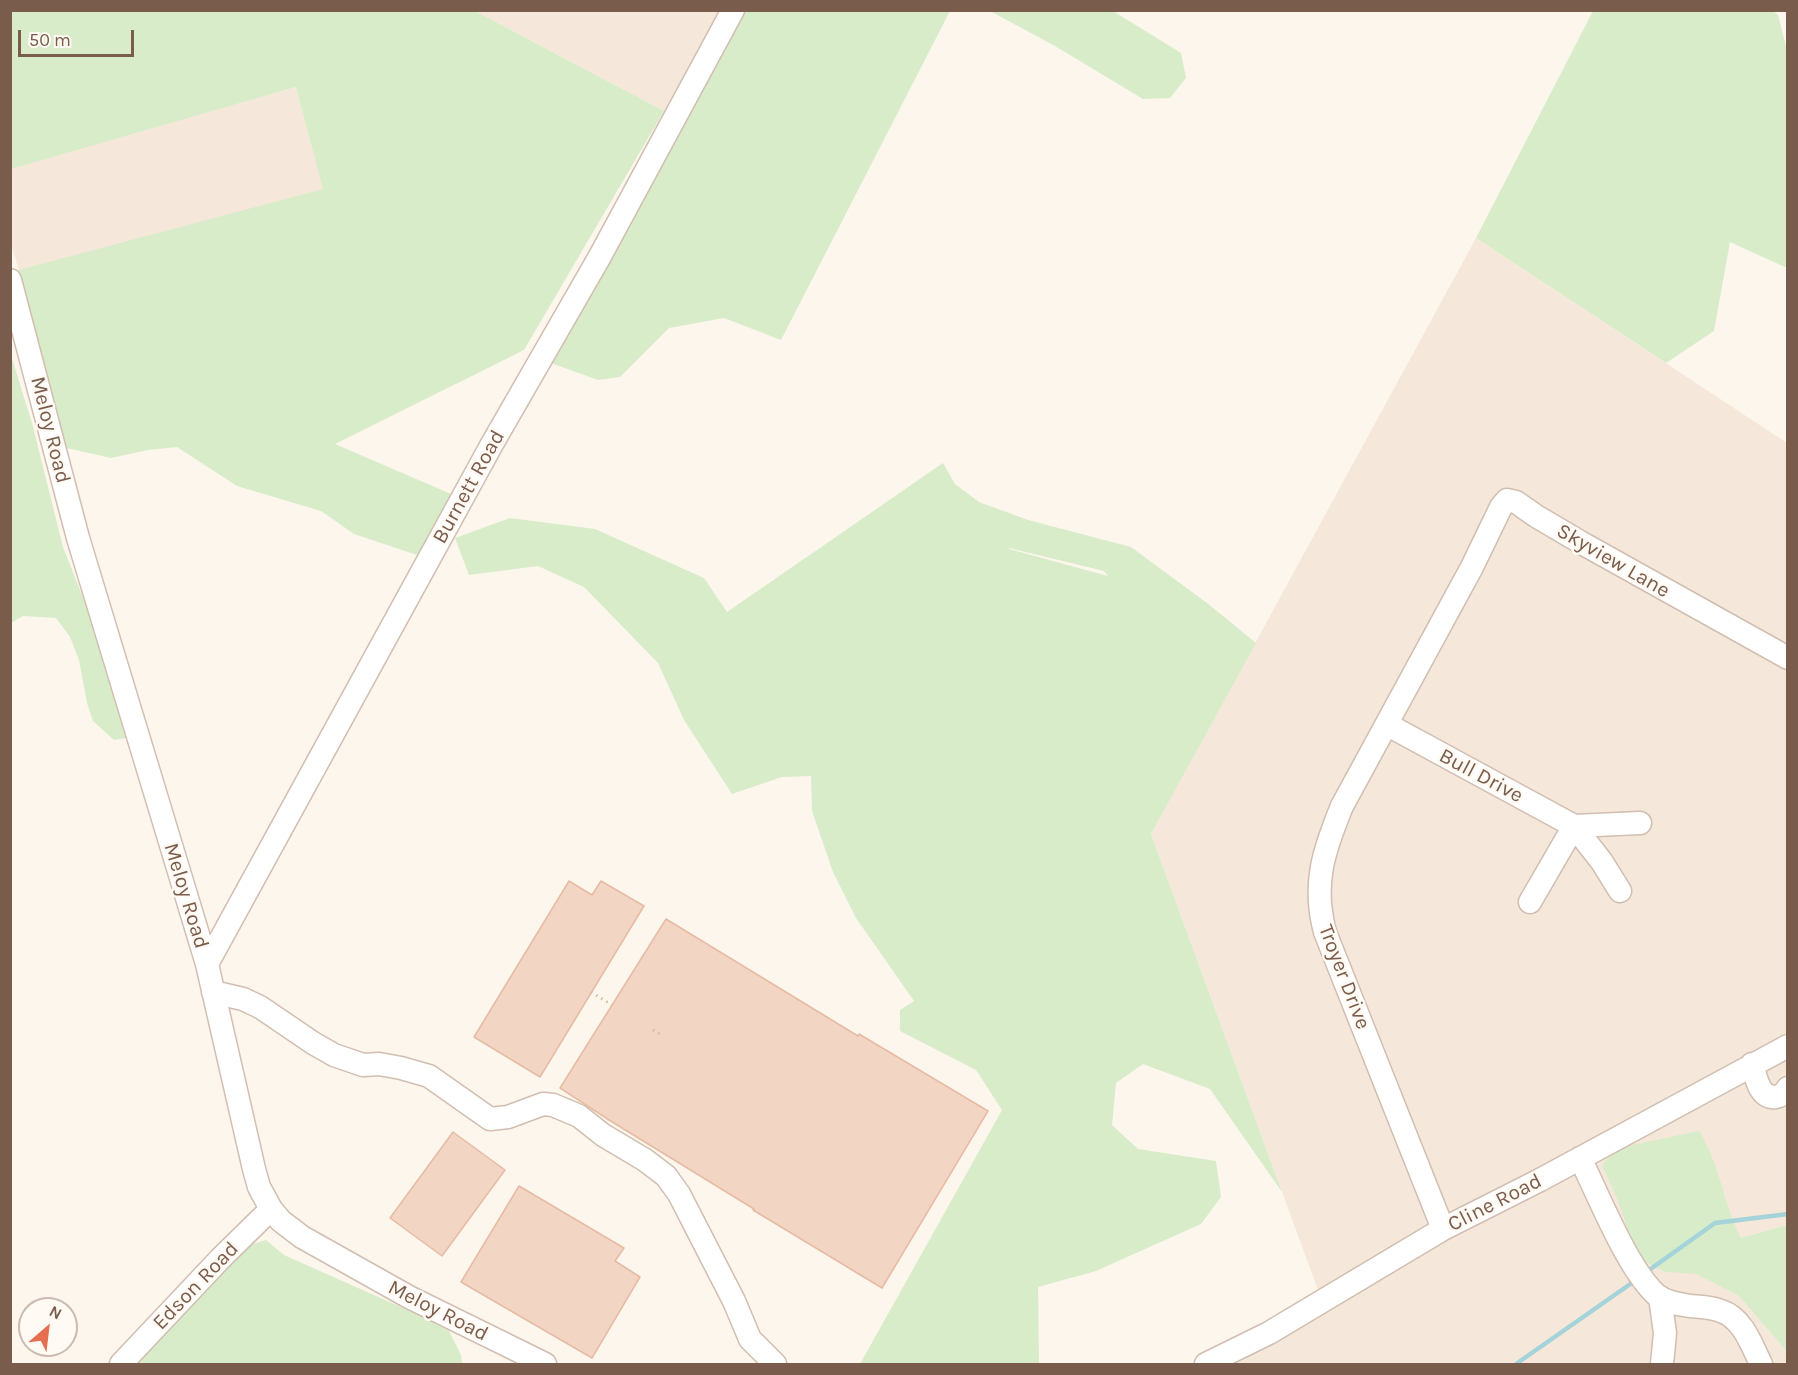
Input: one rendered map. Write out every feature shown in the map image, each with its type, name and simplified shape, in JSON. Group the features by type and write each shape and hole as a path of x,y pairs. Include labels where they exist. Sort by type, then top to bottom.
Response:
{"street":[{"name":"Burnett Road","path":"207,964 492,444 599,258 733,10"},
{"name":"Meloy Road","path":"10,279 78,538 207,964 260,1187 271,1209 290,1229 320,1248 409,1297 544,1365"},
{"name":"Skyview Lane","path":"1473,567 1501,507 1507,500 1516,502 1580,542 1788,658"},
{"name":"Troyer Drive","path":"1443,1229 1325,932 1320,915 1319,879 1328,838 1342,806 1473,567"},
{"name":"Bull Drive","path":"1388,725 1574,826"},
{"path":"1574,826 1640,823"},
{"path":"1574,826 1602,862 1620,891"},
{"path":"1530,902 1574,826"},
{"path":"213,992 243,999 260,1007 334,1055 363,1065 380,1064 429,1076 490,1119 508,1117 543,1104 553,1105 579,1116 603,1135 645,1160 666,1176 679,1194 734,1301 750,1339 775,1365"},
{"name":"Cline Road","path":"1206,1365 1269,1333 1443,1229 1580,1158 1752,1064 1786,1051"},
{"path":"1752,1064 1762,1091 1768,1096 1777,1097 1784,1094 1788,1088"},
{"path":"1580,1158 1632,1263 1647,1283 1672,1303 1720,1310 1728,1314 1744,1330 1761,1365"},
{"name":"Edson Road","path":"121,1365 221,1258 271,1209"},
{"path":"1647,1283 1665,1333 1662,1365"}],"path":[{"path":"591,992 612,1005"},
{"path":"653,1030 662,1035"}],"shaded area":[{"path":"475,11 721,11 664,111"},
{"path":"296,87 324,189 19,271 11,244 10,169"},
{"path":"1476,238 1787,443 1787,1046 1585,1161 1787,1053 1787,1225 1741,1238 1697,1274 1739,1296 1787,1352 1787,1364 1201,1364 1322,1301 1151,834"}],"green space":[{"path":"1771,10 1778,15 1787,50 1787,268 1730,242 1714,331 1666,363 1476,238 1593,11"},
{"path":"11,11 475,11 664,111 524,350 335,444 458,497 420,556 354,534 321,511 237,486 177,447 148,450 111,458 53,445 11,272 323,189 296,87 11,169"},
{"path":"733,11 950,11 781,340 724,318 669,328 620,377 598,380 551,363"},
{"path":"990,11 1113,11 1181,53 1186,78 1170,98 1143,99 1055,46"},
{"path":"10,352 32,423 63,547 99,638 126,738 114,740 93,721 87,703 79,660 70,637 56,618 23,616 11,623"},
{"path":"943,463 955,484 979,502 1028,520 1131,547 1207,603 1256,643 1151,834 1282,1192 1210,1089 1143,1064 1116,1083 1112,1125 1138,1149 1216,1161 1221,1197 1201,1224 1096,1271 1038,1287 1039,1364 860,1364 1002,1110 976,1070 900,1031 900,1010 914,1001 856,918 833,872 812,811 811,776 782,777 732,794 684,720 658,663 584,587 538,566 469,575 455,538 510,518 595,529 704,578 727,612","holes":["1009,548 1104,571 1108,576"]},
{"path":"1699,1131 1712,1157 1741,1238 1787,1225 1787,1352 1739,1296 1696,1274 1665,1272 1632,1255 1621,1209 1602,1166 1612,1153 1632,1145"},
{"path":"266,1240 284,1255 410,1311 449,1331 461,1355 462,1364 127,1364 243,1247"}],"building":[{"path":"569,881 592,895 601,881 644,906 540,1077 474,1037"},
{"path":"666,919 858,1036 859,1034 988,1111 882,1288 753,1210 560,1088"},
{"path":"453,1132 505,1170 442,1256 390,1218"},
{"path":"519,1186 624,1248 615,1261 640,1277 592,1358 461,1282"}],"waterway":[{"path":"1645,1273 1715,1223 1788,1214"},
{"path":"1516,1364 1636,1280"}]}
